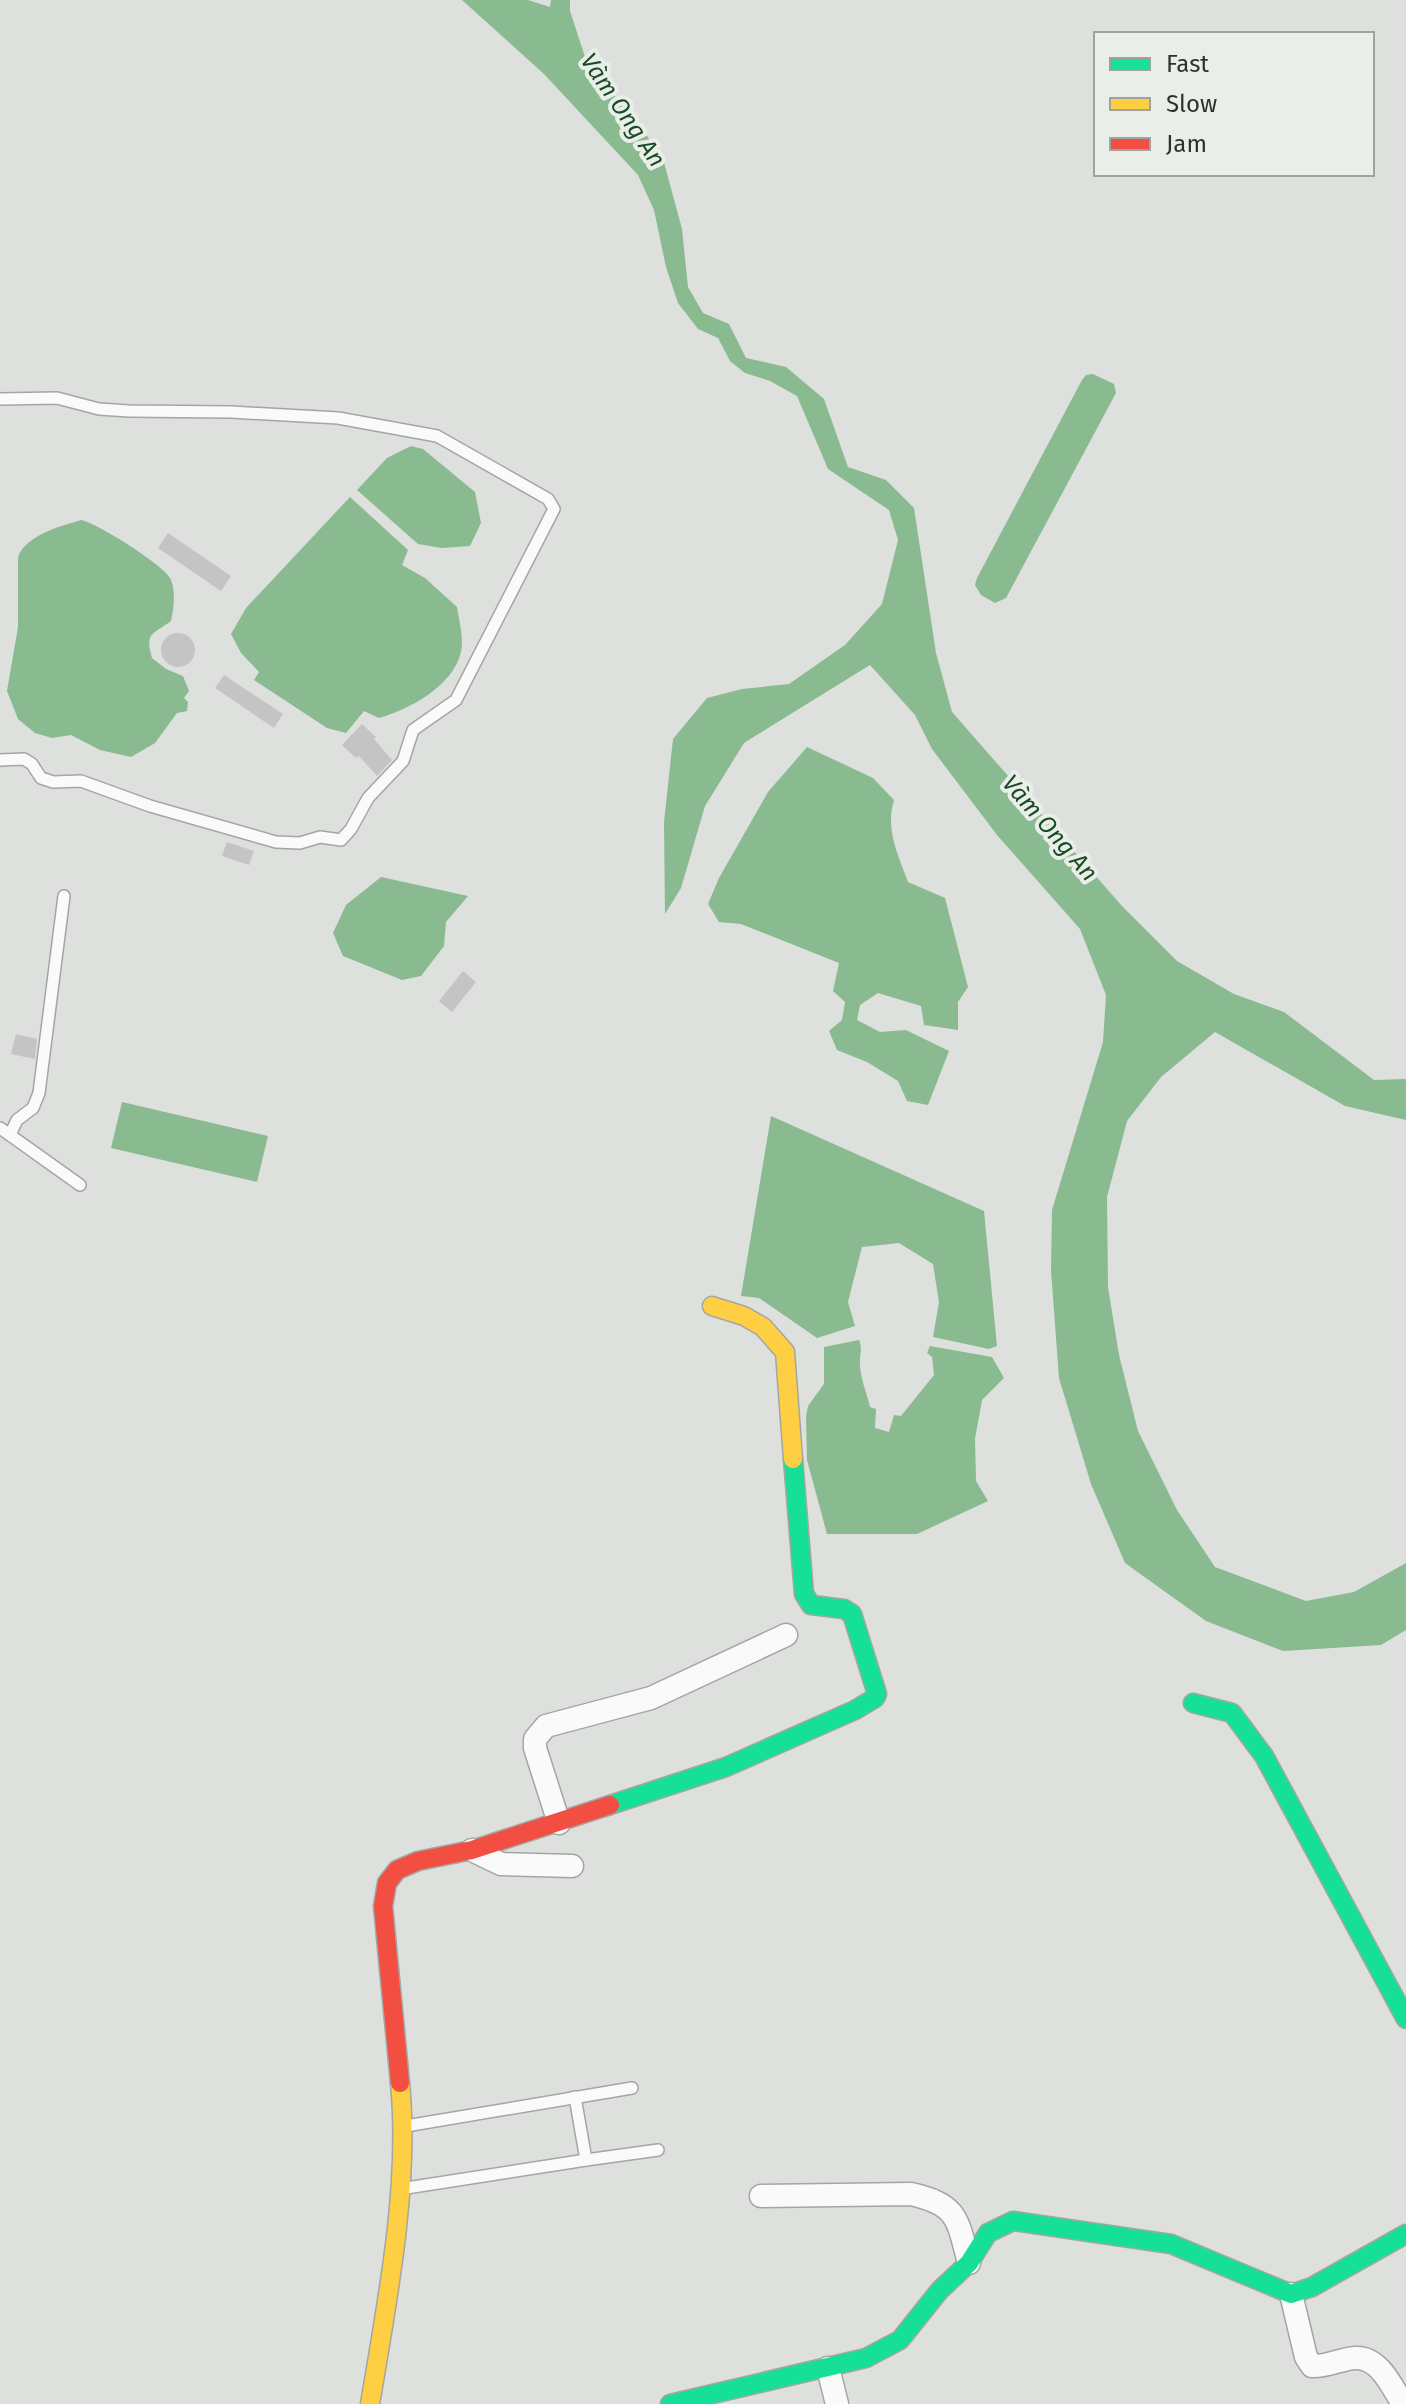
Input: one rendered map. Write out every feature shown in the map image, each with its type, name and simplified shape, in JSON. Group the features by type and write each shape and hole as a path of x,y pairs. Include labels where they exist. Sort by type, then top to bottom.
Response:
{"street":[{"path":"370,2404 387,2305 399,2189 402,2105 383,1906 387,1883 397,1870 418,1861 472,1850 726,1767 855,1710 877,1694 852,1614 844,1609 811,1605 804,1594 785,1352 781,1343 761,1324 748,1316 712,1306"},
{"path":"559,1823 535,1748 535,1739 546,1726 651,1698 786,1635"},
{"path":"1193,1703 1232,1713 1268,1762 1406,2019"},
{"path":"472,1850 501,1864 572,1866"},
{"path":"761,2196 911,2194 934,2199 951,2211 969,2263"},
{"path":"670,2404 866,2358 900,2340 940,2290 969,2263 988,2233 1013,2221 1171,2244 1291,2294 1312,2287 1406,2234"},
{"path":"1291,2294 1306,2357 1312,2366 1322,2367 1355,2358 1367,2359 1378,2367 1403,2404"},
{"path":"828,2368 837,2404"}],"lane":[{"path":"0,399 57,398 99,409 129,411 231,412 338,418 437,436 548,499 554,509 456,700 413,730 403,761 368,798 351,829 341,840 320,837 300,843 276,842 150,806 81,781 53,782 41,778 32,764 24,759 0,760"},
{"path":"64,896 39,1093 33,1108 5,1132 80,1185"},
{"path":"401,2127 632,2088"},
{"path":"575,2097 586,2160"},
{"path":"399,2189 658,2150"}],"water":[{"name":"Vàm Ong An","path":"462,0 528,0 550,7 551,0 570,0 570,11 586,60 662,155 682,229 688,287 703,313 729,324 746,358 786,367 824,399 848,467 886,480 914,508 936,653 952,712 1122,906 1177,961 1234,994 1284,1012 1374,1080 1406,1079 1406,1120 1345,1106 1215,1032 1161,1077 1127,1121 1107,1197 1108,1287 1119,1355 1138,1431 1177,1510 1215,1567 1306,1601 1354,1592 1406,1563 1406,1630 1381,1645 1283,1651 1206,1621 1125,1563 1091,1484 1059,1378 1051,1271 1052,1210 1103,1042 1106,995 1080,929 997,835 932,749 915,715 870,665 744,743 705,806 681,888 665,914 664,822 673,739 707,698 742,689 789,684 845,645 882,604 898,540 889,510 828,469 797,396 770,381 745,373 730,361 718,338 698,329 678,303 666,267 654,210 638,175 544,74"},
{"path":"1093,374 1114,384 1116,393 1006,598 995,603 981,595 975,585 977,578 1082,380 1086,375"},
{"path":"411,446 423,449 475,492 481,523 470,546 442,548 418,544 357,490 387,458"},
{"path":"350,497 408,550 402,565 425,578 457,607 462,641 456,664 429,694 404,709 379,718 364,711 346,733 327,728 254,680 259,672 241,653 231,634 246,608"},
{"path":"81,520 101,528 143,554 165,572 173,588 171,621 152,635 149,643 152,658 166,669 183,676 189,691 184,698 188,702 187,711 177,713 155,743 131,757 100,750 71,735 52,738 35,733 18,719 7,691 18,627 18,557 36,537"},
{"path":"807,747 873,778 894,800 892,832 908,882 945,898 968,987 958,1002 958,1030 924,1025 921,1006 878,993 860,1005 857,1020 880,1032 906,1030 949,1051 928,1105 907,1101 898,1081 867,1062 837,1050 829,1031 842,1020 845,1002 833,991 839,963 741,924 719,922 708,904 719,878 768,792"},
{"path":"381,877 468,896 446,922 444,946 421,976 402,980 343,956 333,933 346,905"},
{"path":"122,1102 268,1136 257,1182 111,1148"},
{"path":"771,1116 984,1211 997,1346 989,1349 933,1337 939,1302 933,1264 899,1243 862,1247 848,1302 855,1326 817,1338 759,1298 741,1296"},
{"path":"859,1340 863,1382 870,1407 876,1409 875,1428 889,1432 894,1415 901,1416 934,1375 932,1357 927,1353 930,1346 992,1357 1004,1378 982,1400 975,1439 976,1481 988,1501 917,1534 827,1534 807,1460 806,1417 808,1406 824,1384 824,1347"}],"building":[{"path":"168,533 231,576 221,591 158,548"},
{"path":"178,633 190,638 195,650 190,662 178,667 166,662 161,650 166,638"},
{"path":"224,675 283,714 274,728 215,688"},
{"path":"362,724 376,737 374,739 392,760 377,776 359,756 356,758 342,745"},
{"path":"227,842 254,851 249,865 222,856"},
{"path":"463,971 476,982 452,1012 439,1001"},
{"path":"16,1034 37,1039 35,1059 11,1054"}],"traffic: fast":[{"path":"610,1805 726,1767 855,1710 875,1698 877,1694 852,1614 844,1609 811,1605 804,1594 793,1459"},
{"path":"1193,1703 1232,1713 1264,1756 1406,2019"},
{"path":"670,2404 866,2358 900,2340 940,2290 969,2263 988,2233 1013,2221 1171,2244 1291,2294 1312,2287 1406,2234"}],"traffic: slow":[{"path":"712,1306 744,1316 763,1327 785,1352 793,1459"},
{"path":"370,2404 390,2285 399,2203 402,2162 400,2083"}],"traffic: jam":[{"path":"400,2083 383,1906 387,1883 397,1870 418,1861 472,1850 610,1805"}]}
